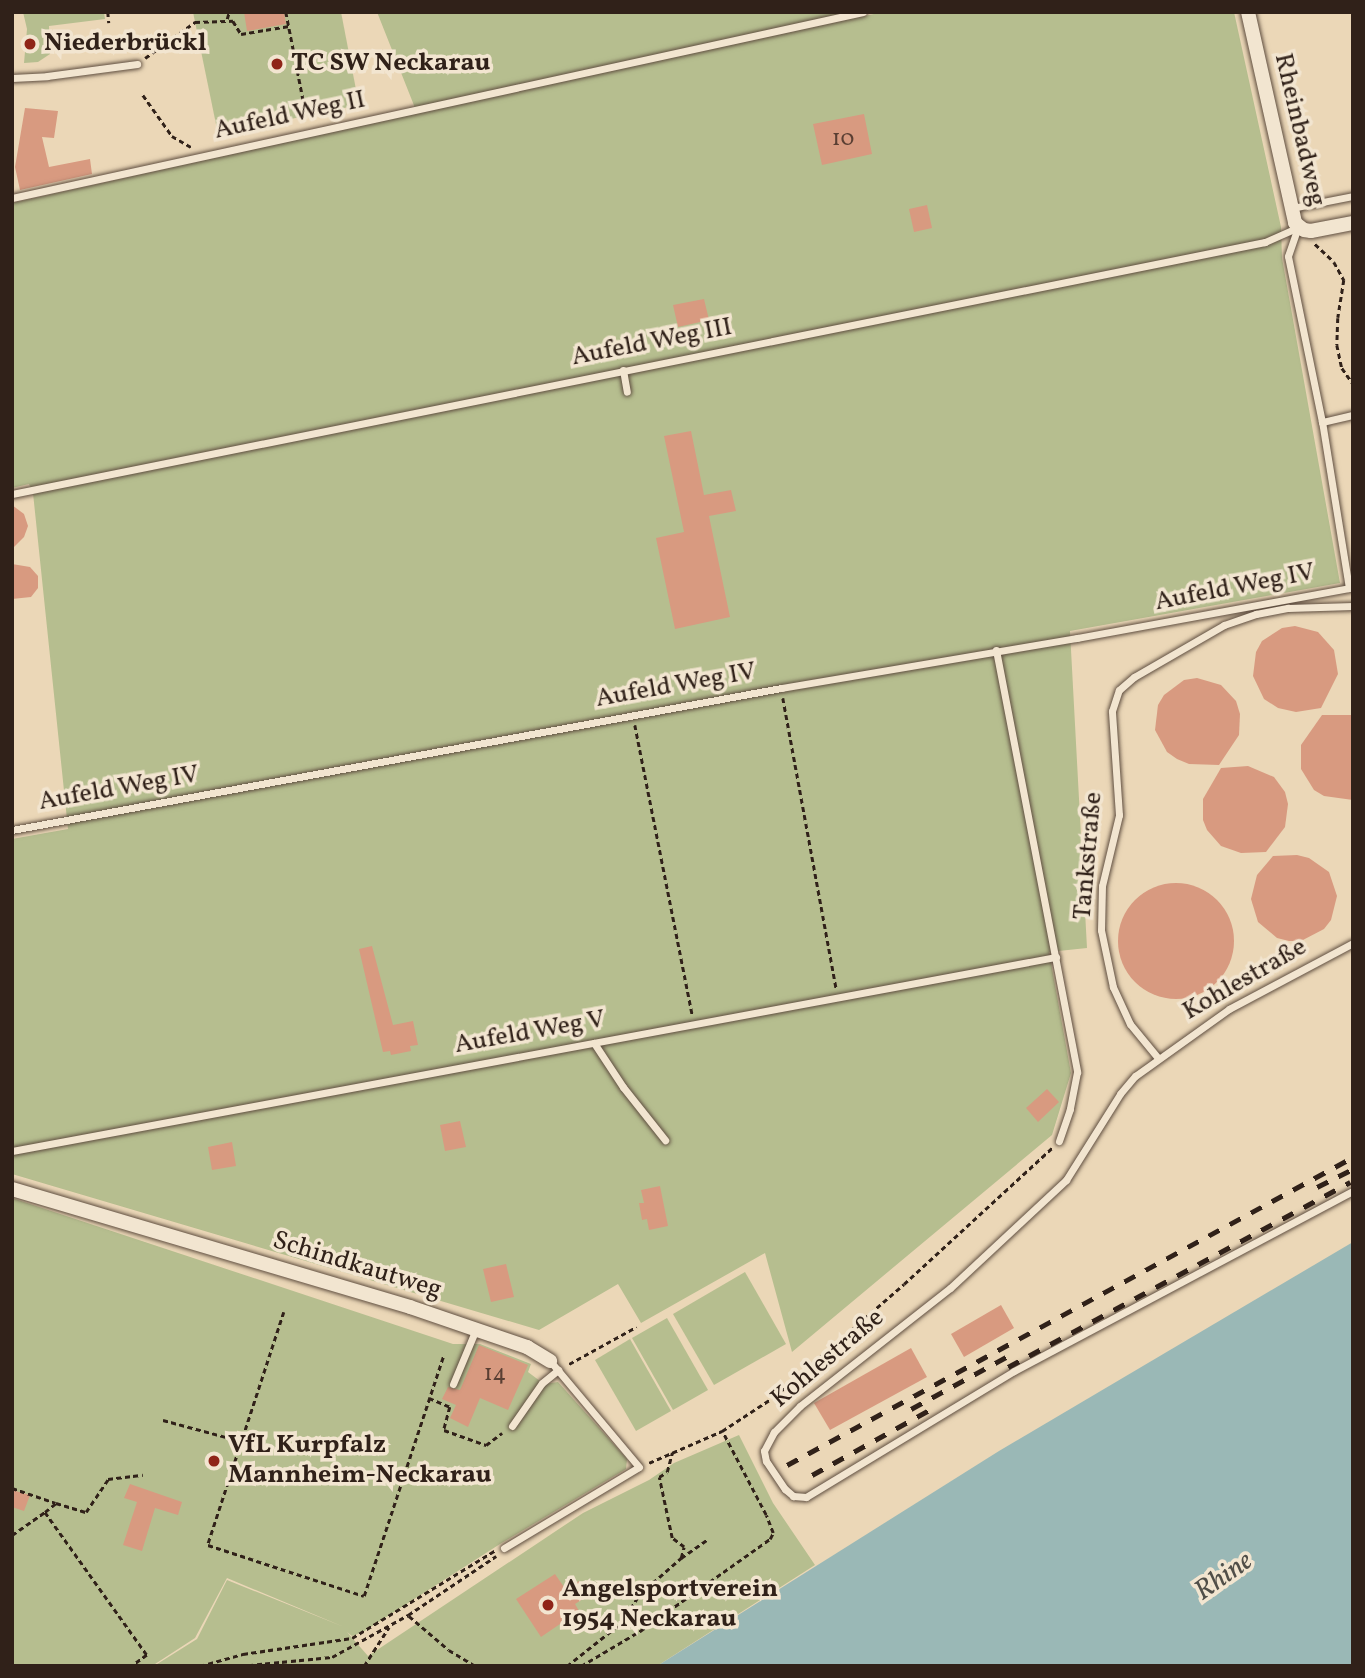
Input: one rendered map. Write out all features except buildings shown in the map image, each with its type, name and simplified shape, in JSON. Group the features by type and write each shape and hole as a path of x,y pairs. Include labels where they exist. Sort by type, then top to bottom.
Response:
{"street":[{"name":"Rheinbadweg","path":"1248,12 1290,208 1304,229"},
{"path":"1304,229 1353,223"},
{"name":"Schindkautweg","path":"12,1189 476,1328 527,1347 554,1366"}],"lane":[{"name":"Aufeld Weg II","path":"12,198 863,12"},
{"path":"13,78 137,64"},
{"path":"1290,208 1353,196"},
{"name":"Aufeld Weg III","path":"12,494 1265,242 1304,229"},
{"name":"Rheinbadweg","path":"1304,229 1289,256 1322,422 1349,588"},
{"path":"623,370 627,392"},
{"path":"1322,422 1353,415"},
{"name":"Aufeld Weg IV","path":"12,830 781,688 1349,588"},
{"name":"Tankstraße","path":"1158,1058 1130,1024 1113,987 1101,930 1102,887 1119,815 1112,711 1119,690 1134,677 1224,625 1256,614 1288,608 1353,606"},
{"path":"996,650 1077,1072 1059,1141"},
{"name":"Kohlestraße","path":"1353,943 1229,1009 1158,1058 1120,1094 1066,1180 950,1288 800,1406 774,1432 764,1451 766,1461 785,1489 793,1496 806,1497 1014,1371 1353,1191"},
{"name":"Aufeld Weg V","path":"12,1150 1056,957"},
{"path":"594,1043 623,1087 665,1140"},
{"path":"453,1384 476,1328"},
{"path":"512,1426 554,1366"},
{"name":"Schindkautweg","path":"554,1366 639,1467"},
{"path":"504,1548 639,1467"}],"path":[{"path":"108,12 109,23"},
{"path":"227,19 229,12"},
{"path":"286,12 306,114"},
{"path":"137,64 195,22 227,19 237,23 241,34 289,26"},
{"path":"12,45 13,78"},
{"path":"297,68 305,67"},
{"path":"143,95 172,136 206,156"},
{"path":"1304,229 1334,261 1344,280 1337,345 1342,368 1353,384"},
{"path":"781,688 837,998"},
{"path":"633,715 694,1024"},
{"path":"639,1467 722,1432 774,1397 904,1284 1059,1141"},
{"path":"284,1312 208,1545 364,1596 443,1357"},
{"path":"554,1366 636,1327"},
{"path":"429,1398 450,1407 444,1430 486,1445 512,1426"},
{"path":"163,1420 241,1441"},
{"path":"581,1666 662,1617 770,1539 773,1533 766,1515 722,1432"},
{"path":"672,1453 667,1472 659,1477 672,1538 684,1547 681,1558"},
{"path":"12,1488 86,1512 108,1479 144,1475"},
{"path":"12,1537 56,1503"},
{"path":"45,1512 147,1654 132,1666"},
{"path":"568,1666 621,1623 640,1594 681,1558 708,1539"},
{"path":"240,1666 332,1657 408,1615 493,1559 504,1548"},
{"path":"200,1666 243,1654 352,1638 490,1552 504,1548"},
{"path":"408,1615 449,1650 476,1666"},
{"path":"364,1666 391,1625"},
{"path":"590,1666 593,1661"}],"green space":[{"path":"23,12 104,12 105,19 49,26 50,54 38,62 24,63 27,29"},
{"name":"TC SW Neckarau","path":"193,12 341,12 359,105 218,134"},
{"path":"377,12 851,12 485,98 883,12 1234,12 1281,227 1282,258 1340,583 1070,631 1087,948 1049,952 1071,1073 1052,1135 792,1352 765,1253 641,1323 618,1284 539,1330 12,1174 12,839 68,829 33,493 29,484 12,488 12,203 417,113"},
{"name":"VfL Kurpfalz Mannheim-Neckarau","path":"12,1198 453,1344 480,1344 531,1364 528,1372 544,1384 558,1382 627,1459 626,1469 500,1544 363,1632 352,1636 347,1632 368,1656 583,1513 649,1480 674,1463 739,1435 773,1503 815,1565 657,1666 154,1666 197,1639 227,1580 344,1627 227,1578 195,1638 152,1666 12,1666"},
{"path":"745,1272 786,1344 714,1385 673,1314"},
{"path":"667,1318 708,1390 673,1410 632,1338"},
{"path":"630,1339 671,1411 636,1431 595,1360"}],"water":[{"name":"Rhine","path":"1353,1242 1353,1666 657,1666 999,1451"}],"railway":[{"path":"787,1465 1353,1157"},
{"path":"1317,1187 1353,1169"},
{"path":"1008,1367 1350,1182"},
{"path":"911,1409 1015,1352"},
{"path":"812,1475 931,1409"}],"place":[{"name":"Niederbrückl","path":"30,44"},
{"name":"TC SW Neckarau","path":"277,64"},
{"name":"VfL Kurpfalz Mannheim-Neckarau","path":"214,1461"},
{"name":"Angelsportverein 1954 Neckarau","path":"548,1605"}]}
